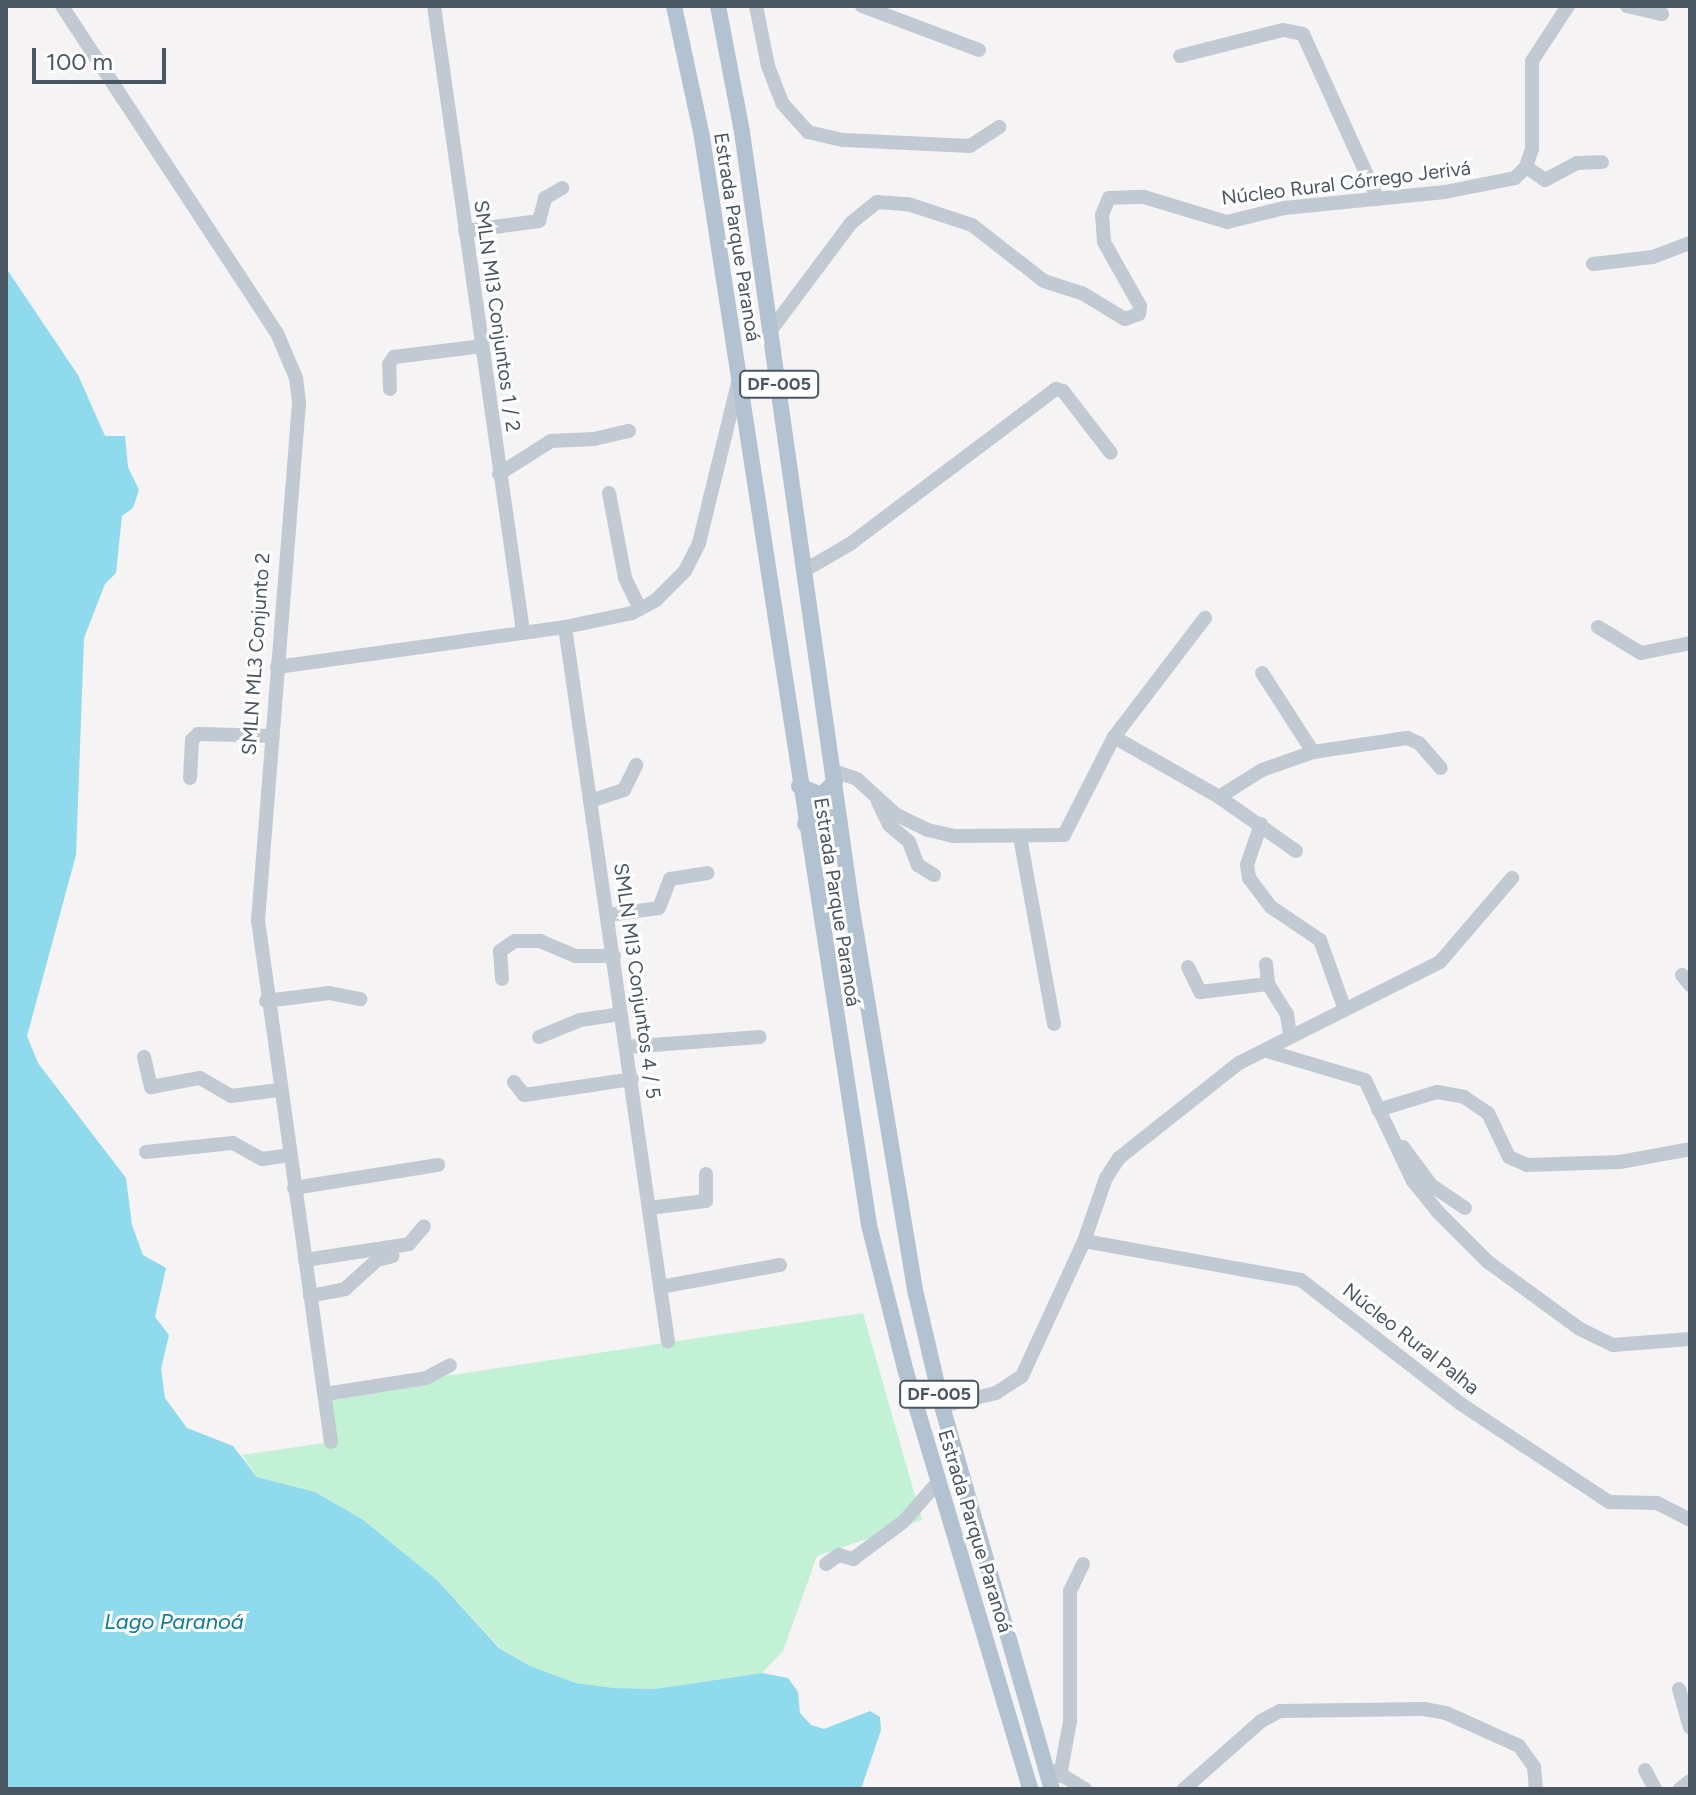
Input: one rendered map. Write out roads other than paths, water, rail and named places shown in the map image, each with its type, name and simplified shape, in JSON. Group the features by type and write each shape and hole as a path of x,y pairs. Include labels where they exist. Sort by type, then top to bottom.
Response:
{"main road":[{"name":"Estrada Parque Paranoá","path":"674,6 702,137 799,786 869,1225 939,1481 1030,1789"},
{"name":"Estrada Parque Paranoá","path":"718,6 771,330 840,821 897,1189 942,1406 993,1572 1042,1756 1056,1783"},
{"path":"799,786 821,795 834,776"},
{"path":"805,824 824,810 840,821"},
{"path":"968,1574 983,1584 993,1572"}],"street":[{"name":"SMLN ML3 Conjunto 2","path":"62,6 277,333 296,378 299,403 258,894 266,1001 331,1442"},
{"name":"SMLN MI3 Conjuntos 1 / 2","path":"434,6 523,631"},
{"path":"756,6 768,66 782,103 808,132 844,140 970,146 999,127"},
{"path":"862,6 979,50"},
{"path":"1568,6 1532,61 1532,148 1526,167 1545,180 1577,163 1602,162"},
{"path":"1627,6 1662,14"},
{"path":"1180,56 1283,30 1303,34 1378,199"},
{"name":"Núcleo Rural Córrego Jerivá","path":"771,330 851,223 877,202 908,204 972,225 1044,281 1082,293 1125,319 1139,314 1140,306 1104,242 1102,208 1109,198 1144,197 1227,222 1284,208 1497,184 1526,167"},
{"path":"465,231 539,221 545,198 562,188"},
{"path":"1593,264 1634,261 1690,243"},
{"path":"390,389 389,364 394,357 482,346"},
{"path":"277,667 565,627 640,609 672,587 693,557 728,435 739,374"},
{"path":"807,569 850,544 1056,389 1063,391 1111,453"},
{"path":"499,474 551,441 594,439 629,431"},
{"path":"728,435 747,438"},
{"path":"609,493 622,567 640,609"},
{"path":"834,776 857,779 904,820 928,830 1020,837 1069,831 1114,737 1205,618"},
{"name":"SMLN MI3 Conjuntos 4 / 5","path":"565,627 668,1342"},
{"path":"1598,627 1641,653 1690,643"},
{"path":"1262,673 1313,752"},
{"path":"190,778 192,740 198,734 270,736"},
{"path":"1114,737 1219,797 1296,851"},
{"path":"1219,797 1275,764 1313,752 1407,738 1419,743 1441,768"},
{"path":"590,801 624,790 636,765"},
{"path":"874,794 889,825 909,842 918,865 934,875"},
{"path":"1261,824 1247,865 1249,878 1271,907 1320,940 1344,1007"},
{"path":"1020,837 1054,1024"},
{"path":"608,915 659,908 670,879 708,873"},
{"path":"942,1406 996,1393 1022,1376 1084,1241 1106,1178 1119,1158 1202,1087 1344,1007 1440,962 1512,878"},
{"path":"502,979 500,951 515,941 540,941 575,956 614,956"},
{"path":"1266,964 1268,984 1287,1014 1290,1036"},
{"path":"1188,967 1200,992 1268,984"},
{"path":"266,1001 329,993 360,999"},
{"path":"539,1037 569,1023 621,1014"},
{"path":"626,1047 760,1037"},
{"path":"1267,1051 1361,1077 1413,1181 1438,1212 1488,1262 1580,1329 1613,1345 1690,1339"},
{"path":"144,1057 151,1087 200,1078 231,1096 279,1090"},
{"path":"514,1082 524,1095 632,1079"},
{"path":"1378,1110 1437,1092 1464,1097 1488,1113 1509,1157 1527,1165 1620,1162 1690,1149"},
{"path":"1386,1125 1424,1178 1465,1208"},
{"path":"146,1152 233,1143 262,1159 289,1155"},
{"path":"294,1188 438,1165"},
{"path":"649,1208 706,1201 706,1174"},
{"path":"305,1260 409,1244 424,1226"},
{"name":"Núcleo Rural Palha","path":"1084,1241 1301,1280 1461,1404 1609,1502 1657,1503 1690,1520"},
{"path":"310,1296 351,1286 377,1260 393,1256"},
{"path":"660,1287 780,1265"},
{"path":"325,1394 426,1378 450,1365"},
{"path":"826,1564 839,1555 853,1559 903,1522 939,1481"},
{"path":"1083,1564 1070,1591 1070,1721 1056,1783 1085,1789"},
{"path":"1679,1689 1690,1727"},
{"path":"1189,1788 1261,1721 1280,1711 1424,1709 1446,1713 1511,1740 1534,1767 1536,1789"},
{"path":"1645,1770 1655,1789"},
{"path":"1680,1789 1690,1781"}],"water":[{"name":"Lago Paranoá","path":"6,268 78,375 105,436 125,436 128,467 139,490 133,508 122,516 116,573 105,584 84,638 76,855 27,1036 38,1063 126,1178 132,1225 143,1255 166,1268 155,1317 169,1335 161,1369 165,1398 187,1428 233,1446 257,1477 315,1492 362,1519 437,1580 499,1648 530,1666 576,1683 614,1688 655,1689 762,1673 788,1678 798,1692 800,1713 811,1725 824,1729 870,1711 880,1717 881,1730 861,1789 6,1789"}]}
